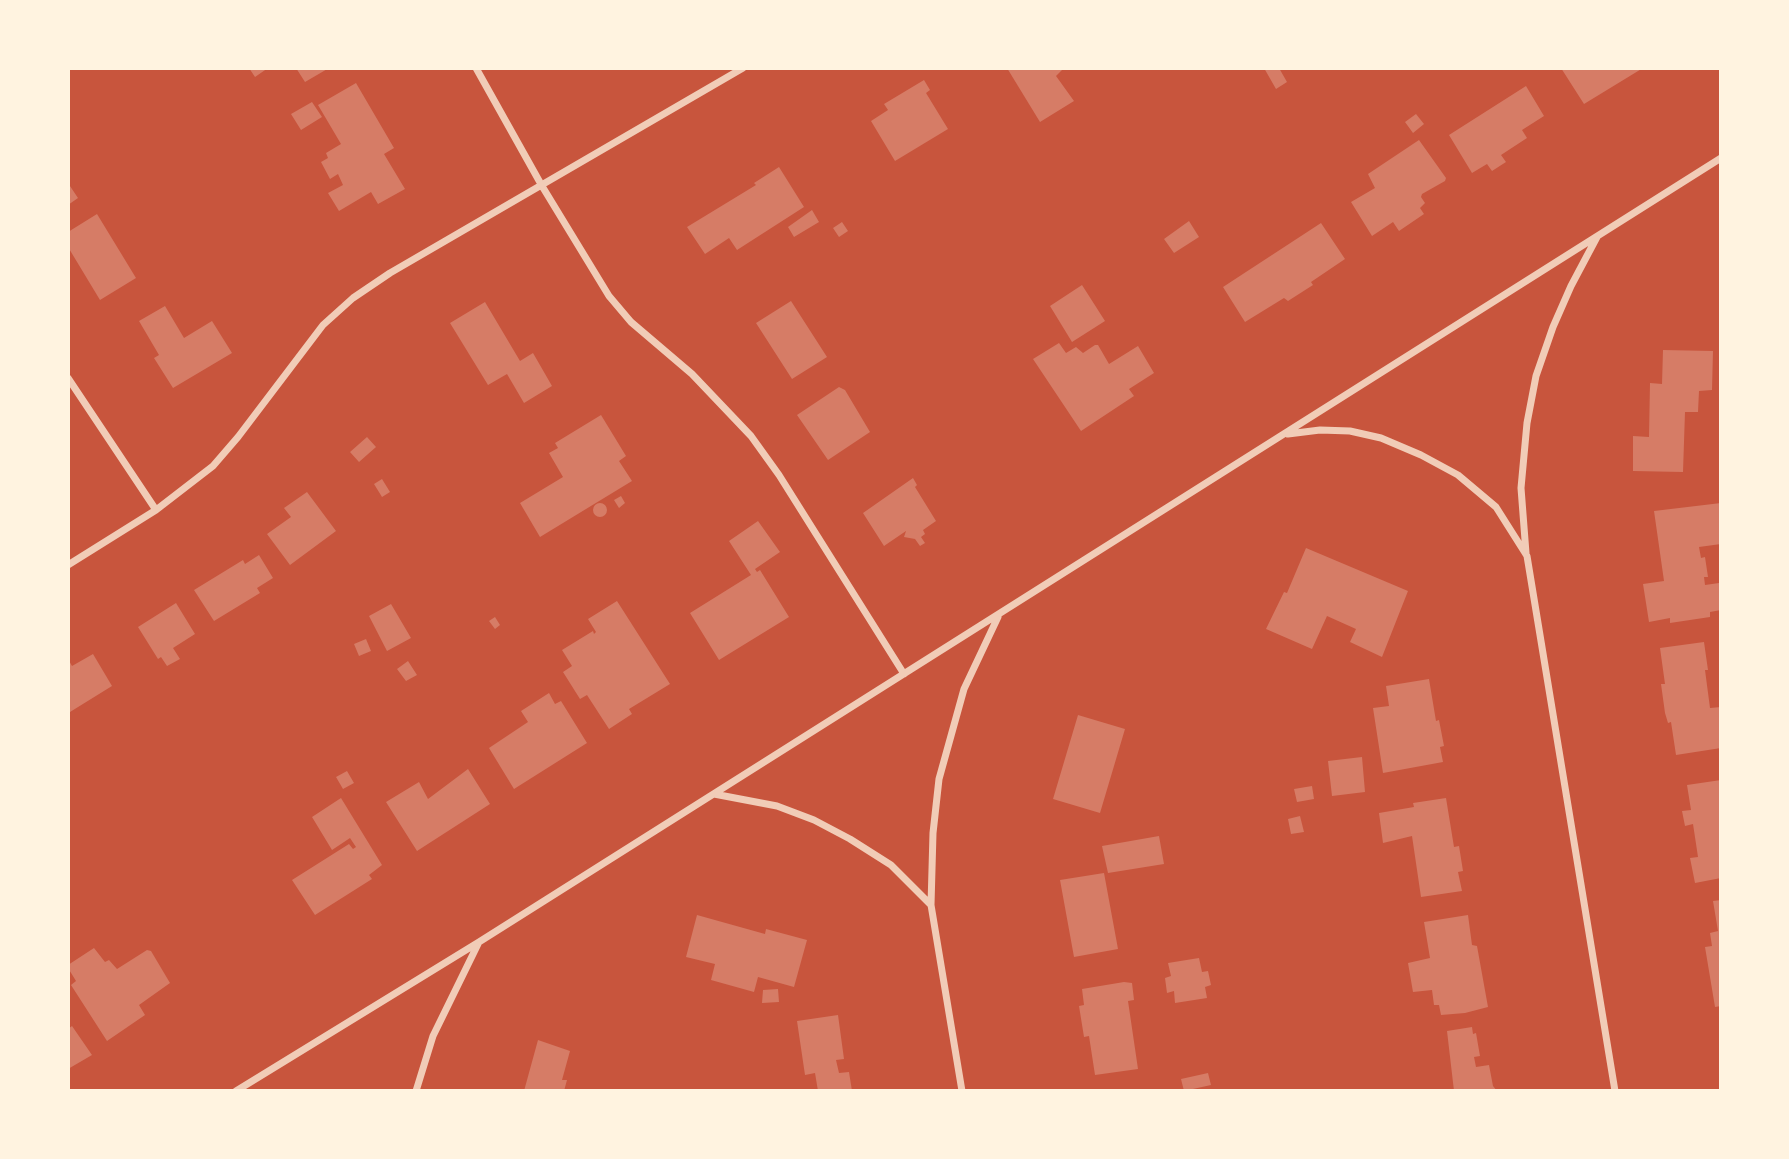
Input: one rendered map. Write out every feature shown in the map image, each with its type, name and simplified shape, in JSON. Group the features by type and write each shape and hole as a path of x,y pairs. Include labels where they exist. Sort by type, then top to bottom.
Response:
{"street":[{"path":"475,68 609,296 631,322 692,374 751,436 779,475 904,674"},
{"path":"68,565 156,510 213,466 239,437 323,325 352,298 390,273 743,68"},
{"path":"236,1091 479,942 1721,158"},
{"path":"1597,236 1562,306 1536,376 1527,423 1521,488 1527,556 1615,1091"},
{"path":"68,378 156,510"},
{"path":"1285,435 1320,430 1350,431 1381,438 1421,455 1458,475 1496,508 1527,556"},
{"path":"962,1091 932,905 933,833 939,779 964,689 999,615"},
{"path":"713,794 776,806 814,820 891,865 932,905"},
{"path":"416,1091 433,1036 479,942"}],"building":[{"path":"249,68 268,68 255,77"},
{"path":"296,68 329,68 305,82"},
{"path":"1007,68 1064,68 1056,76 1074,101 1040,122"},
{"path":"1264,68 1279,68 1287,82 1276,89"},
{"path":"1561,68 1643,68 1584,104"},
{"path":"924,80 930,90 926,93 948,129 895,161 871,121 888,110 884,104"},
{"path":"356,83 394,148 384,154 405,189 378,204 371,192 339,211 328,193 343,185 338,174 330,179 321,162 328,158 326,153 341,144 318,105"},
{"path":"1526,86 1544,116 1522,130 1527,138 1501,155 1506,162 1492,171 1487,164 1472,173 1449,135"},
{"path":"312,102 322,117 301,130 291,114"},
{"path":"1416,114 1424,124 1413,133 1405,122"},
{"path":"1419,140 1446,178 1445,181 1422,194 1425,203 1420,208 1424,214 1399,231 1393,222 1372,236 1351,202 1375,188 1368,174"},
{"path":"779,167 804,207 737,250 729,238 705,254 687,227 756,185 754,183"},
{"path":"68,183 78,198 68,205"},
{"path":"812,210 819,222 794,237 788,227"},
{"path":"97,214 136,278 100,300 68,247 68,232"},
{"path":"1189,221 1199,237 1174,253 1164,239"},
{"path":"842,222 848,231 839,237 833,228"},
{"path":"1321,223 1345,259 1288,301 1284,298 1245,322 1223,287"},
{"path":"1082,285 1105,321 1072,342 1050,306"},
{"path":"791,301 827,357 792,379 756,323"},
{"path":"485,302 520,361 533,353 552,386 524,403 507,374 488,385 450,323"},
{"path":"165,306 184,338 212,321 232,353 173,388 154,358 159,355 139,321"},
{"path":"1059,343 1066,353 1076,347 1083,353 1098,345 1109,364 1138,346 1154,373 1129,389 1134,396 1081,431 1033,359"},
{"path":"1663,350 1713,351 1712,390 1699,391 1698,412 1685,412 1683,472 1633,471 1633,436 1649,437 1650,383 1662,384"},
{"path":"839,387 845,390 870,432 828,460 797,415"},
{"path":"601,415 626,456 619,461 632,481 540,537 520,503 563,477 549,453 558,448 555,443"},
{"path":"367,437 376,447 359,462 350,452"},
{"path":"913,478 917,485 915,487 936,521 923,530 925,534 921,537 925,543 920,546 915,539 904,537 906,531 884,546 863,513"},
{"path":"382,479 390,492 382,497 374,484"},
{"path":"307,492 336,531 290,565 267,534 291,517 284,508"},
{"path":"621,496 625,503 619,508 614,500"},
{"path":"597,503 603,503 607,510 603,517 597,517 593,513 593,507"},
{"path":"1721,503 1721,544 1699,547 1701,558 1705,557 1708,577 1704,577 1705,585 1719,583 1721,610 1710,612 1710,617 1670,623 1670,618 1649,622 1643,584 1664,581 1654,511"},
{"path":"758,521 780,552 755,569 757,572 760,570 789,617 719,660 690,613 751,575 729,541"},
{"path":"1306,548 1408,591 1382,657 1350,642 1356,629 1327,616 1312,649 1266,629 1284,592 1287,593"},
{"path":"259,555 273,578 257,588 260,593 214,621 194,590 243,560 245,564"},
{"path":"617,601 670,684 629,709 632,714 609,729 587,695 580,699 563,672 572,666 562,650 593,631 594,634 596,632 588,619"},
{"path":"176,603 195,634 173,648 180,659 167,666 161,657 158,659 138,627"},
{"path":"391,604 411,638 387,651 369,616"},
{"path":"495,617 500,625 495,629 489,621"},
{"path":"366,639 371,651 359,656 354,644"},
{"path":"1704,642 1710,708 1721,707 1721,748 1676,755 1671,722 1668,723 1665,713 1661,684 1665,684 1660,648"},
{"path":"93,654 112,686 70,712 68,659 72,666"},
{"path":"408,661 417,675 406,681 397,669"},
{"path":"1429,679 1436,721 1439,720 1444,746 1440,747 1443,762 1383,773 1373,708 1389,706 1386,686"},
{"path":"549,693 555,704 561,701 587,743 514,789 489,748 528,722 521,711"},
{"path":"1078,715 1125,729 1100,813 1053,799"},
{"path":"1362,757 1365,792 1332,796 1328,761"},
{"path":"468,769 490,804 417,851 386,802 419,782 428,799"},
{"path":"347,771 354,783 343,789 336,777"},
{"path":"1721,780 1721,878 1695,883 1690,858 1698,857 1693,824 1685,826 1682,811 1691,810 1687,785"},
{"path":"1312,786 1314,799 1297,802 1294,789"},
{"path":"341,798 382,865 369,875 372,879 315,915 292,880 349,844 353,849 356,847 350,838 332,850 312,817"},
{"path":"1446,798 1454,847 1459,846 1463,871 1458,872 1462,891 1421,897 1412,836 1383,843 1379,813 1414,807 1413,803"},
{"path":"1300,816 1304,832 1291,834 1288,819"},
{"path":"1159,836 1164,864 1108,873 1102,846"},
{"path":"1104,873 1118,949 1074,957 1060,880"},
{"path":"1721,900 1721,1006 1715,1007 1705,947 1712,946 1710,933 1718,931 1713,901"},
{"path":"697,915 765,934 766,929 807,940 794,987 758,977 754,992 711,980 715,964 686,957"},
{"path":"1468,915 1472,945 1477,946 1488,1007 1441,1015 1439,1005 1434,1005 1432,990 1413,992 1408,963 1430,958 1424,922"},
{"path":"94,948 105,962 109,960 117,969 147,950 151,951 170,983 139,1005 145,1015 107,1041 71,985 76,981 68,968 68,965"},
{"path":"1199,958 1202,972 1208,971 1211,985 1205,987 1207,998 1175,1003 1174,991 1167,993 1165,978 1171,976 1168,963"},
{"path":"1132,983 1134,1000 1128,1001 1138,1069 1095,1075 1089,1036 1084,1037 1079,1006 1084,1005 1082,989"},
{"path":"778,989 779,1002 762,1003 763,990"},
{"path":"838,1015 844,1059 836,1060 839,1073 849,1072 852,1091 818,1091 815,1073 805,1075 797,1021"},
{"path":"72,1026 92,1055 68,1069 68,1029"},
{"path":"1472,1027 1473,1034 1476,1033 1480,1056 1474,1057 1476,1067 1489,1065 1493,1086 1497,1091 1454,1091 1447,1031"},
{"path":"538,1040 570,1051 562,1080 567,1080 564,1091 524,1091"},
{"path":"1208,1073 1211,1085 1184,1091 1181,1079"}]}
